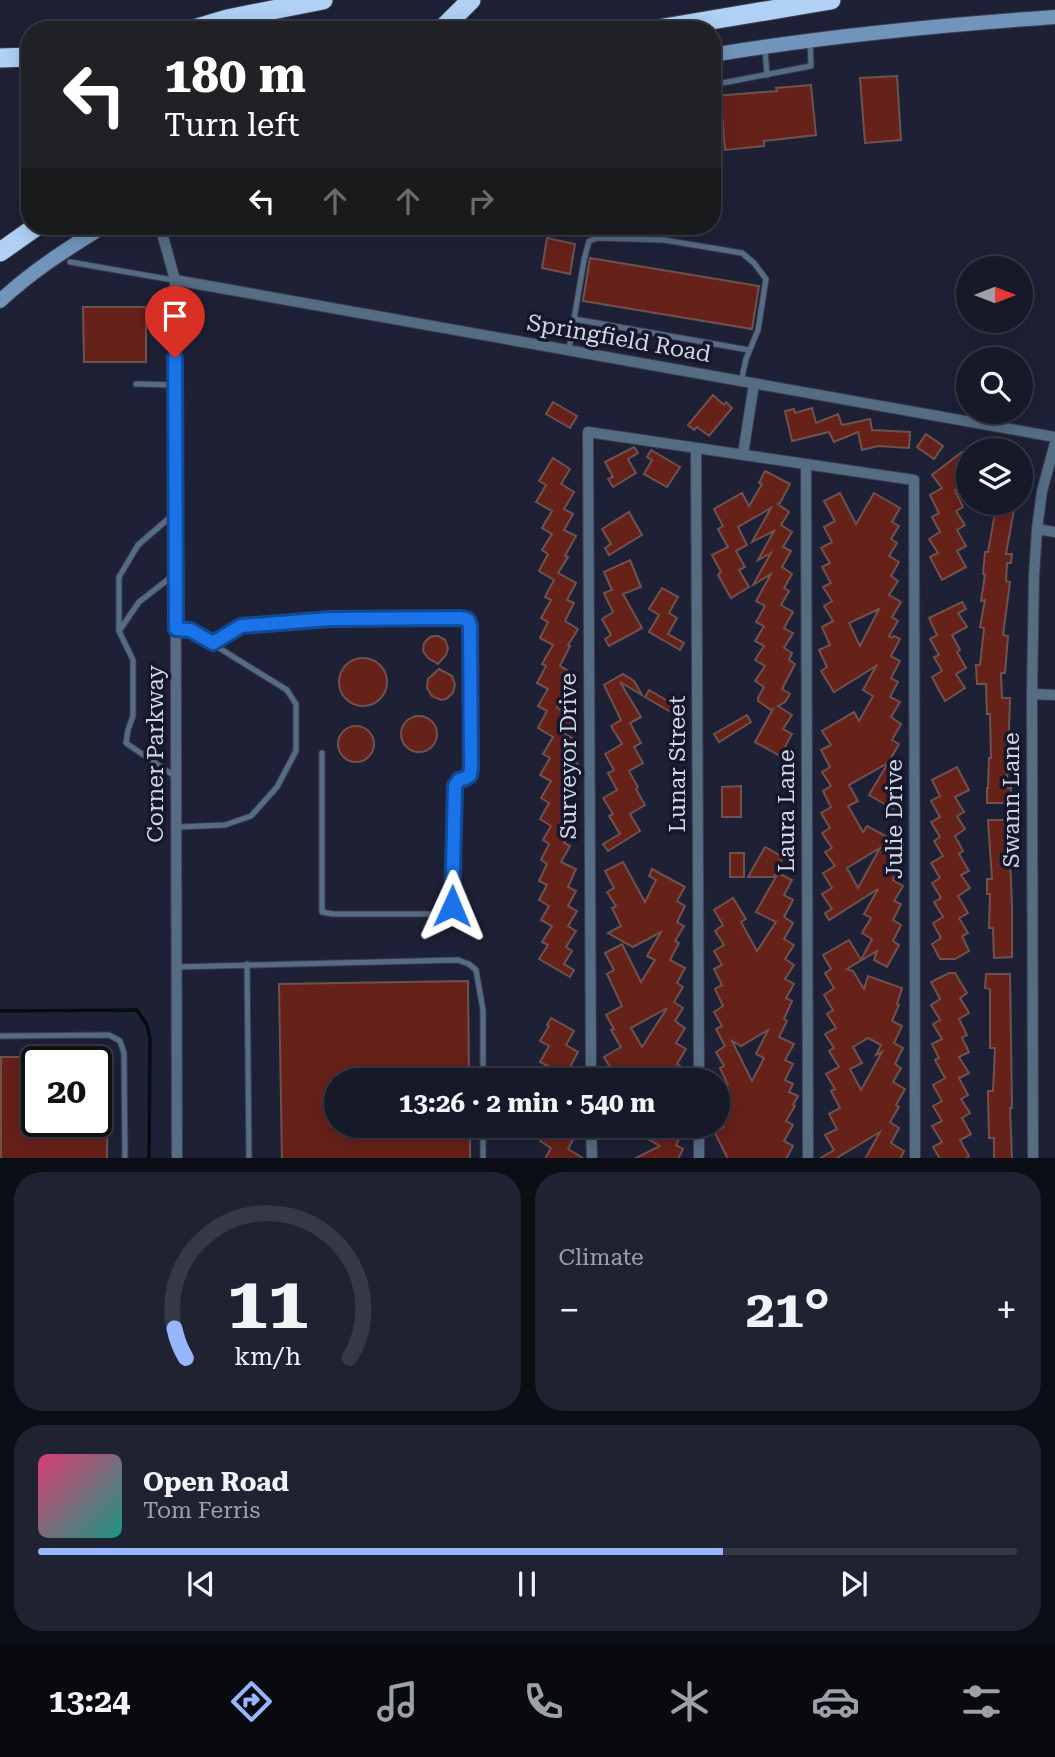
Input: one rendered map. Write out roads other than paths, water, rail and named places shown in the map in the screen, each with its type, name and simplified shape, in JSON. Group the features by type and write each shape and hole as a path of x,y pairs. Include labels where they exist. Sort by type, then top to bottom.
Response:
{"highway":[{"path":"227,19 274,0"},
{"path":"220,21 323,0"},
{"path":"706,21 831,0"},
{"path":"450,21 470,1"},
{"path":"0,58 21,57"},
{"path":"0,252 24,235"}],"main road":[{"path":"721,54 925,28 1055,17"},
{"path":"0,301 50,259 89,235"}],"street":[{"name":"Corner Parkway","path":"162,235 175,280 177,1158"},
{"name":"Springfield Road","path":"175,280 1055,437"},
{"path":"743,454 754,384"},
{"name":"Surveyor Drive","path":"591,1068 588,432 696,448"},
{"name":"Swann Lane","path":"1033,1158 1034,576 1042,491 1055,443"},
{"path":"696,448 806,464"},
{"name":"Lunar Street","path":"696,448 699,1068"},
{"name":"Julie Drive","path":"806,464 914,480 915,1158"},
{"name":"Laura Lane","path":"806,464 808,1158"},
{"path":"1037,529 1055,532"},
{"path":"1032,694 1055,695"},
{"path":"591,1138 592,1158"},
{"path":"699,1138 699,1158"}],"lane":[{"path":"721,83 811,66 810,41"},
{"path":"764,47 767,75"},
{"path":"568,350 589,241 598,238 664,240 742,253 766,279 758,330 746,359 741,382"},
{"path":"70,262 175,280"},
{"path":"574,319 750,350"},
{"path":"135,384 175,385"},
{"path":"175,513 138,545 119,577 119,631 133,660 133,716 126,743 176,777"},
{"path":"119,631 139,602 175,574"},
{"path":"213,643 241,626 330,619 468,620 471,768 470,775 459,780 455,786 452,906 446,914 322,912 321,753"},
{"path":"176,629 190,630 213,643 287,690 296,704 296,751 277,787 251,816 225,825 176,827"},
{"path":"176,967 458,960 476,970 480,987 483,1010 483,1068"},
{"path":"247,964 249,1158"},
{"path":"0,1036 109,1035 120,1041 124,1052 125,1158"},
{"path":"483,1138 483,1158"}],"waterway":[{"path":"0,1011 137,1010 147,1025 150,1039 149,1158"}]}
